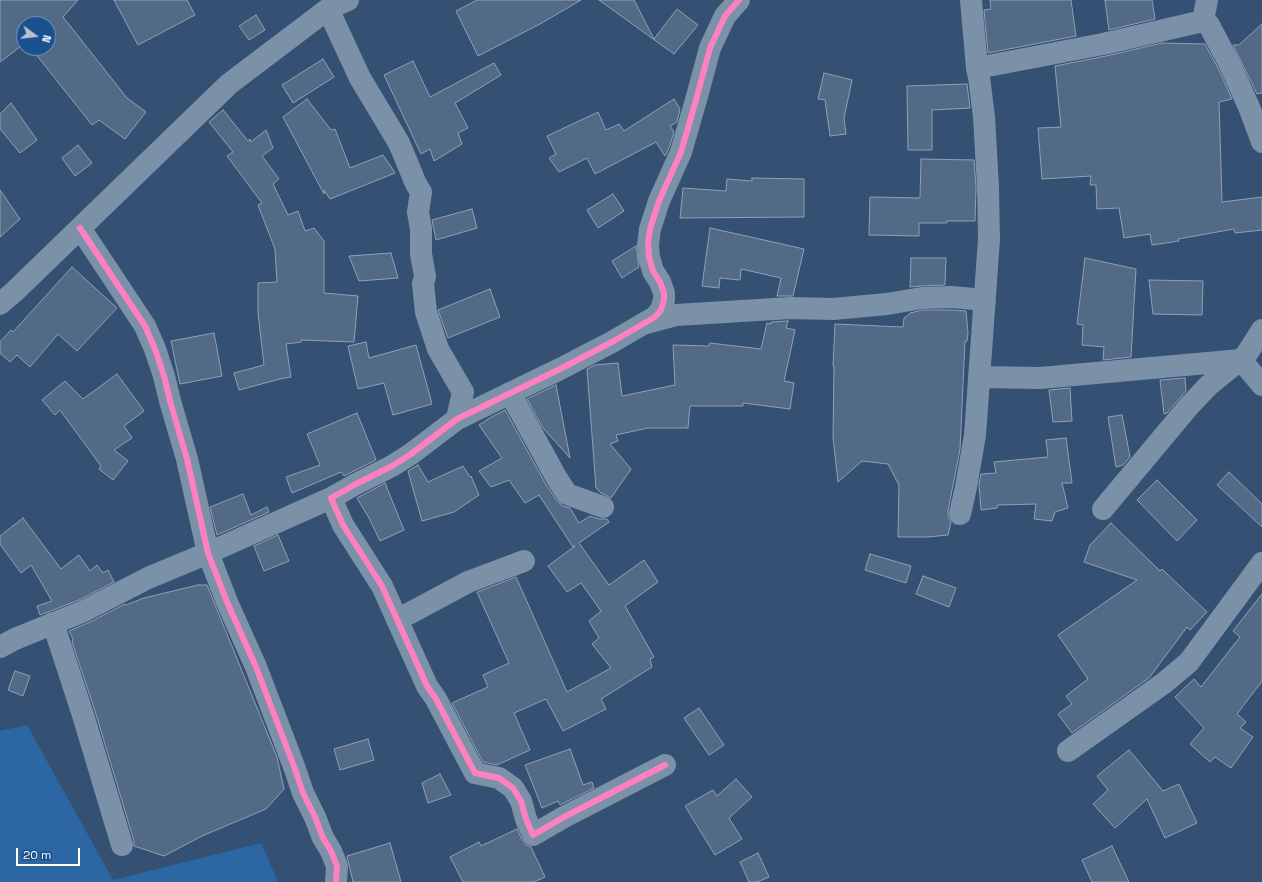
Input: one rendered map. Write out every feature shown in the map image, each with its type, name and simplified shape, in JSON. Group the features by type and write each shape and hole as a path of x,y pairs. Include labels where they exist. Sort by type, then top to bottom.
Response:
{"street":[{"path":"0,304 229,84 328,9 348,0"},
{"path":"0,647 15,639 84,611 148,578 208,553 330,498 392,466 411,454 457,419 560,369 655,317 661,310 664,300 664,293 660,282 653,271 649,257 648,245 654,216 659,201 681,152 710,48 726,16 739,0"},
{"path":"960,514 975,435 989,239 988,187 982,103 977,68 971,0"},
{"path":"328,9 360,78 399,143 416,184 421,192 418,212 421,254 425,276 423,284 426,312 438,349 463,392 457,419"},
{"path":"977,68 1096,45 1205,10 1209,25 1227,59 1249,107 1262,142"},
{"path":"80,228 145,326 155,349 187,460 208,553 296,768 302,793 331,852 336,866 336,882"},
{"path":"644,324 676,315 791,308 833,309 887,304 922,298 952,297 985,300"},
{"path":"1103,509 1189,406 1228,369 1241,360 1262,330"},
{"path":"979,377 1040,378 1241,360"},
{"path":"1241,360 1262,385"},
{"path":"510,393 556,478 567,494 603,507"},
{"path":"330,498 343,525 382,586 427,686 436,699 475,773 499,778 513,788 521,801 533,835 564,817 665,765"},
{"path":"398,620 468,582 524,561"},
{"path":"1068,750 1164,683 1185,665 1262,563"},
{"path":"53,624 83,715 122,845"}],"shaded area":[{"path":"27,725 113,880 261,843 278,882 0,882 0,731"}],"building":[{"path":"0,0 78,0 63,17 127,98 146,112 125,139 99,120 92,125 37,56 56,56 56,16 16,16 16,50 0,62"},
{"path":"114,0 187,0 195,15 138,45"},
{"path":"477,0 581,0 540,24 478,56 456,11"},
{"path":"599,0 634,0 654,39 677,9 698,25 674,54"},
{"path":"990,0 1071,0 1076,36 988,53 984,10 991,9"},
{"path":"1105,0 1152,0 1155,19 1109,30"},
{"path":"256,15 265,30 249,40 239,26"},
{"path":"1262,24 1262,93 1257,94 1233,45 1239,45"},
{"path":"1162,43 1205,44 1219,70 1232,99 1219,102 1222,202 1262,197 1262,230 1235,233 1234,229 1178,239 1179,241 1152,245 1150,234 1124,238 1119,208 1097,209 1096,185 1090,185 1091,176 1042,179 1038,128 1061,127 1055,66"},
{"path":"323,59 334,77 293,103 282,85"},
{"path":"413,61 430,97 494,63 501,75 455,103 468,128 458,133 462,144 434,161 430,149 421,154 384,75"},
{"path":"824,73 852,80 844,118 846,134 830,136 825,100 818,99"},
{"path":"967,84 970,108 932,110 932,150 908,150 907,86"},
{"path":"307,99 331,130 335,129 350,168 383,155 395,173 330,199 324,190 324,194 283,117"},
{"path":"674,99 680,109 677,122 670,126 674,132 665,156 656,142 595,174 587,158 559,172 549,158 556,154 547,136 598,112 606,130 619,124 624,131"},
{"path":"11,103 37,140 20,153 0,129 0,114"},
{"path":"223,110 248,141 250,139 251,142 266,130 273,148 262,156 279,179 273,184 288,215 298,211 305,231 314,228 324,241 324,293 358,296 354,342 301,340 301,342 286,344 291,377 239,390 234,373 264,365 258,313 258,283 277,282 275,249 258,205 262,203 227,156 233,152 209,122"},
{"path":"78,145 92,163 75,176 62,158"},
{"path":"921,159 974,160 976,187 975,221 919,223 919,236 869,235 870,197 920,198"},
{"path":"752,178 804,179 804,217 680,218 683,188 726,191 727,179 752,181"},
{"path":"0,190 20,219 0,237"},
{"path":"613,194 624,211 598,228 587,210"},
{"path":"472,209 477,228 436,240 432,220"},
{"path":"710,228 804,249 793,296 777,296 781,278 741,269 740,280 720,278 719,288 702,286"},
{"path":"636,246 639,267 622,278 612,261"},
{"path":"391,253 398,278 359,281 349,256"},
{"path":"911,258 946,258 945,285 910,287"},
{"path":"1085,258 1136,269 1131,357 1103,360 1104,347 1082,345 1083,325 1077,324"},
{"path":"72,267 117,308 77,351 58,334 30,367 17,355 10,362 0,353 0,342 11,330 13,332"},
{"path":"1149,280 1203,281 1202,315 1153,314"},
{"path":"490,289 500,317 448,338 438,310"},
{"path":"923,310 966,311 968,333 967,341 965,341 960,449 948,511 948,517 951,522 948,535 898,537 899,485 888,464 862,461 838,482 833,437 833,366 835,324 903,327 904,318 910,313"},
{"path":"788,321 786,328 795,330 784,381 794,383 790,409 743,403 743,406 690,406 688,428 648,428 616,435 618,441 610,444 631,469 611,498 601,493 596,488 587,369 595,365 618,363 622,396 675,385 673,345 709,346 710,343 761,349 767,323 771,324 771,322"},
{"path":"214,333 222,376 180,384 171,341"},
{"path":"366,342 369,358 416,345 432,404 393,415 384,383 358,389 348,346"},
{"path":"117,374 144,411 124,426 132,438 114,450 128,461 113,480 99,469 101,466 60,410 55,415 42,400 65,381 83,399"},
{"path":"1185,378 1186,391 1167,413 1164,414 1160,380"},
{"path":"556,385 570,458 543,428 527,399"},
{"path":"1070,388 1072,421 1053,422 1049,390"},
{"path":"505,410 545,483 557,501 563,506 570,508 579,523 590,516 599,519 607,519 609,522 579,543 609,585 644,560 658,582 625,606 654,657 650,659 652,667 601,699 606,709 563,731 546,699 514,713 530,750 497,765 483,762 452,703 488,687 483,675 509,663 477,592 516,577 567,692 611,668 592,644 599,638 589,621 601,611 581,583 567,592 548,566 575,546 573,547 539,495 525,503 509,480 491,487 479,471 502,458 479,425"},
{"path":"357,413 376,460 344,476 341,472 292,493 286,477 320,465 307,434"},
{"path":"1122,415 1130,457 1123,465 1116,467 1108,417"},
{"path":"1066,438 1072,483 1062,483 1068,508 1055,512 1052,521 1034,519 1036,504 998,505 997,508 981,510 979,484 981,474 996,473 994,462 1048,457 1046,440"},
{"path":"418,465 428,482 463,466 470,477 471,476 479,495 454,512 422,521 408,471"},
{"path":"1229,472 1262,504 1262,527 1217,485"},
{"path":"1157,480 1197,520 1177,541 1137,500"},
{"path":"385,483 404,530 380,541 357,498"},
{"path":"243,494 251,515 267,507 269,512 217,535 210,507"},
{"path":"23,518 61,569 79,555 90,571 97,565 103,573 108,570 114,582 79,600 40,615 37,606 52,601 31,565 21,573 0,544 0,536"},
{"path":"1111,523 1160,571 1162,569 1207,612 1190,630 1187,627 1149,678 1072,733 1058,714 1072,704 1066,696 1088,679 1058,635 1137,580 1084,562 1090,545"},
{"path":"278,535 289,561 264,571 254,546"},
{"path":"870,554 911,566 906,583 865,570"},
{"path":"923,576 956,588 949,607 916,594"},
{"path":"198,585 207,585 277,757 284,789 266,809 202,836 164,856 134,846 134,841 95,711 72,642 73,639 69,631 125,604 126,605 144,598"},
{"path":"1262,594 1262,681 1237,714 1246,722 1240,728 1253,737 1231,768 1215,757 1210,762 1190,744 1204,728 1175,697 1194,679 1201,687 1240,637 1233,631"},
{"path":"15,671 30,676 23,696 8,690"},
{"path":"699,708 724,745 709,755 684,718"},
{"path":"368,739 374,760 340,770 334,749"},
{"path":"570,749 583,785 592,782 594,788 560,805 558,801 542,808 525,765"},
{"path":"1129,750 1163,791 1179,784 1197,823 1165,838 1147,799 1115,828 1093,804 1108,790 1097,776"},
{"path":"440,774 451,795 428,803 422,783"},
{"path":"736,779 752,797 729,818 742,839 715,855 685,806 713,790 717,796"},
{"path":"517,829 522,840 526,845 531,847 545,877 534,882 463,882 450,857 479,842 481,846"},
{"path":"390,843 401,882 353,882 347,856"},
{"path":"1112,846 1129,882 1092,882 1082,860"},
{"path":"758,853 769,877 757,882 749,882 740,862"}],"cycle path":[{"path":"665,765 564,817 533,835 526,819 521,801 513,788 499,778 475,773 436,699 427,686 382,586 343,525 331,498 392,466 411,454 457,419 612,342 655,317 661,310 664,300 664,293 660,282 653,271 649,257 648,245 650,229 659,201 681,152 710,48 725,16 739,0"},
{"path":"80,228 145,326 155,349 187,459 208,553 227,602 256,667 303,793 337,866 336,882"}]}
